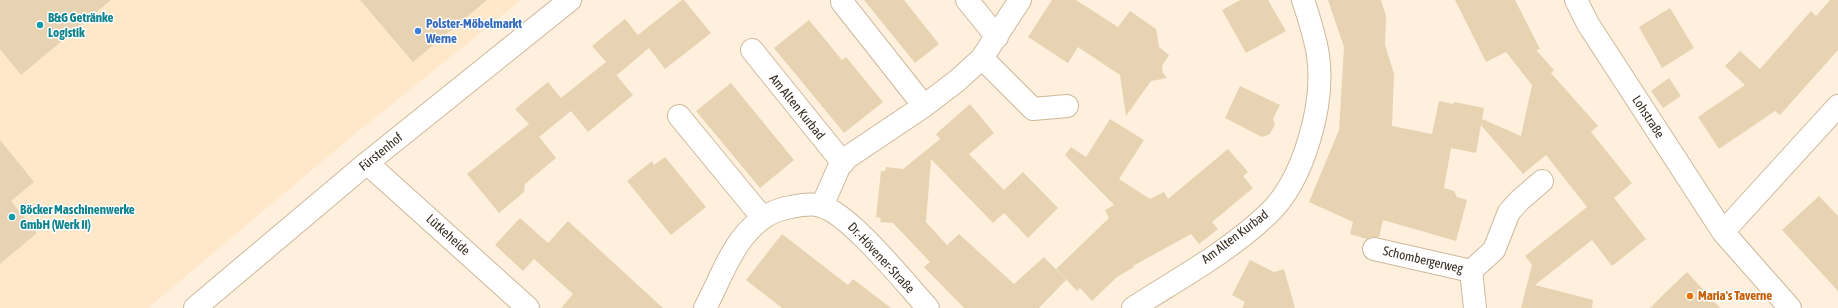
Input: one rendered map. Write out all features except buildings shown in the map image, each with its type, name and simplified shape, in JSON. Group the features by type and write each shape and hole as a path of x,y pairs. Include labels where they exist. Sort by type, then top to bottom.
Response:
{"street":[{"name":"Fürstenhof","path":"195,308 368,163 570,0"},
{"path":"967,0 997,37"},
{"path":"822,206 834,177 848,157 924,106 958,80 982,58 1020,0"},
{"name":"Am Alten Kurbad","path":"1133,308 1234,242 1268,214 1284,194 1296,173 1310,139 1316,118 1320,86 1318,56 1312,28 1303,0"},
{"name":"Lohstraße","path":"1576,0 1588,24 1723,232 1790,308"},
{"path":"842,2 924,106"},
{"name":"Am Alten Kurbad","path":"752,50 843,163"},
{"path":"982,58 1033,109 1067,106"},
{"path":"1723,232 1838,106"},
{"path":"679,116 762,217"},
{"name":"Lütkeheide","path":"368,163 528,308"},
{"name":"Schombergerweg","path":"1471,271 1494,250 1509,212 1542,181"},
{"name":"Dr.-Hövener-Straße","path":"705,308 734,251 747,232 762,217 771,212 803,204 822,206 834,212 851,224 928,308"},
{"name":"Schombergerweg","path":"1374,249 1471,271"},
{"name":"Schombergerweg","path":"1471,271 1474,308"}],"shaded area":[{"path":"0,0 521,0 350,138 148,308 0,308"}],"place":[{"name":"B&G Getränke Logistik","path":"40,25"},
{"name":"Polster-Möbelmarkt Werne","path":"418,31"},
{"name":"Böcker Maschinenwerke GmbH (Werk II)","path":"12,217"},
{"name":"Maria's Taverne","path":"1690,296"}]}
